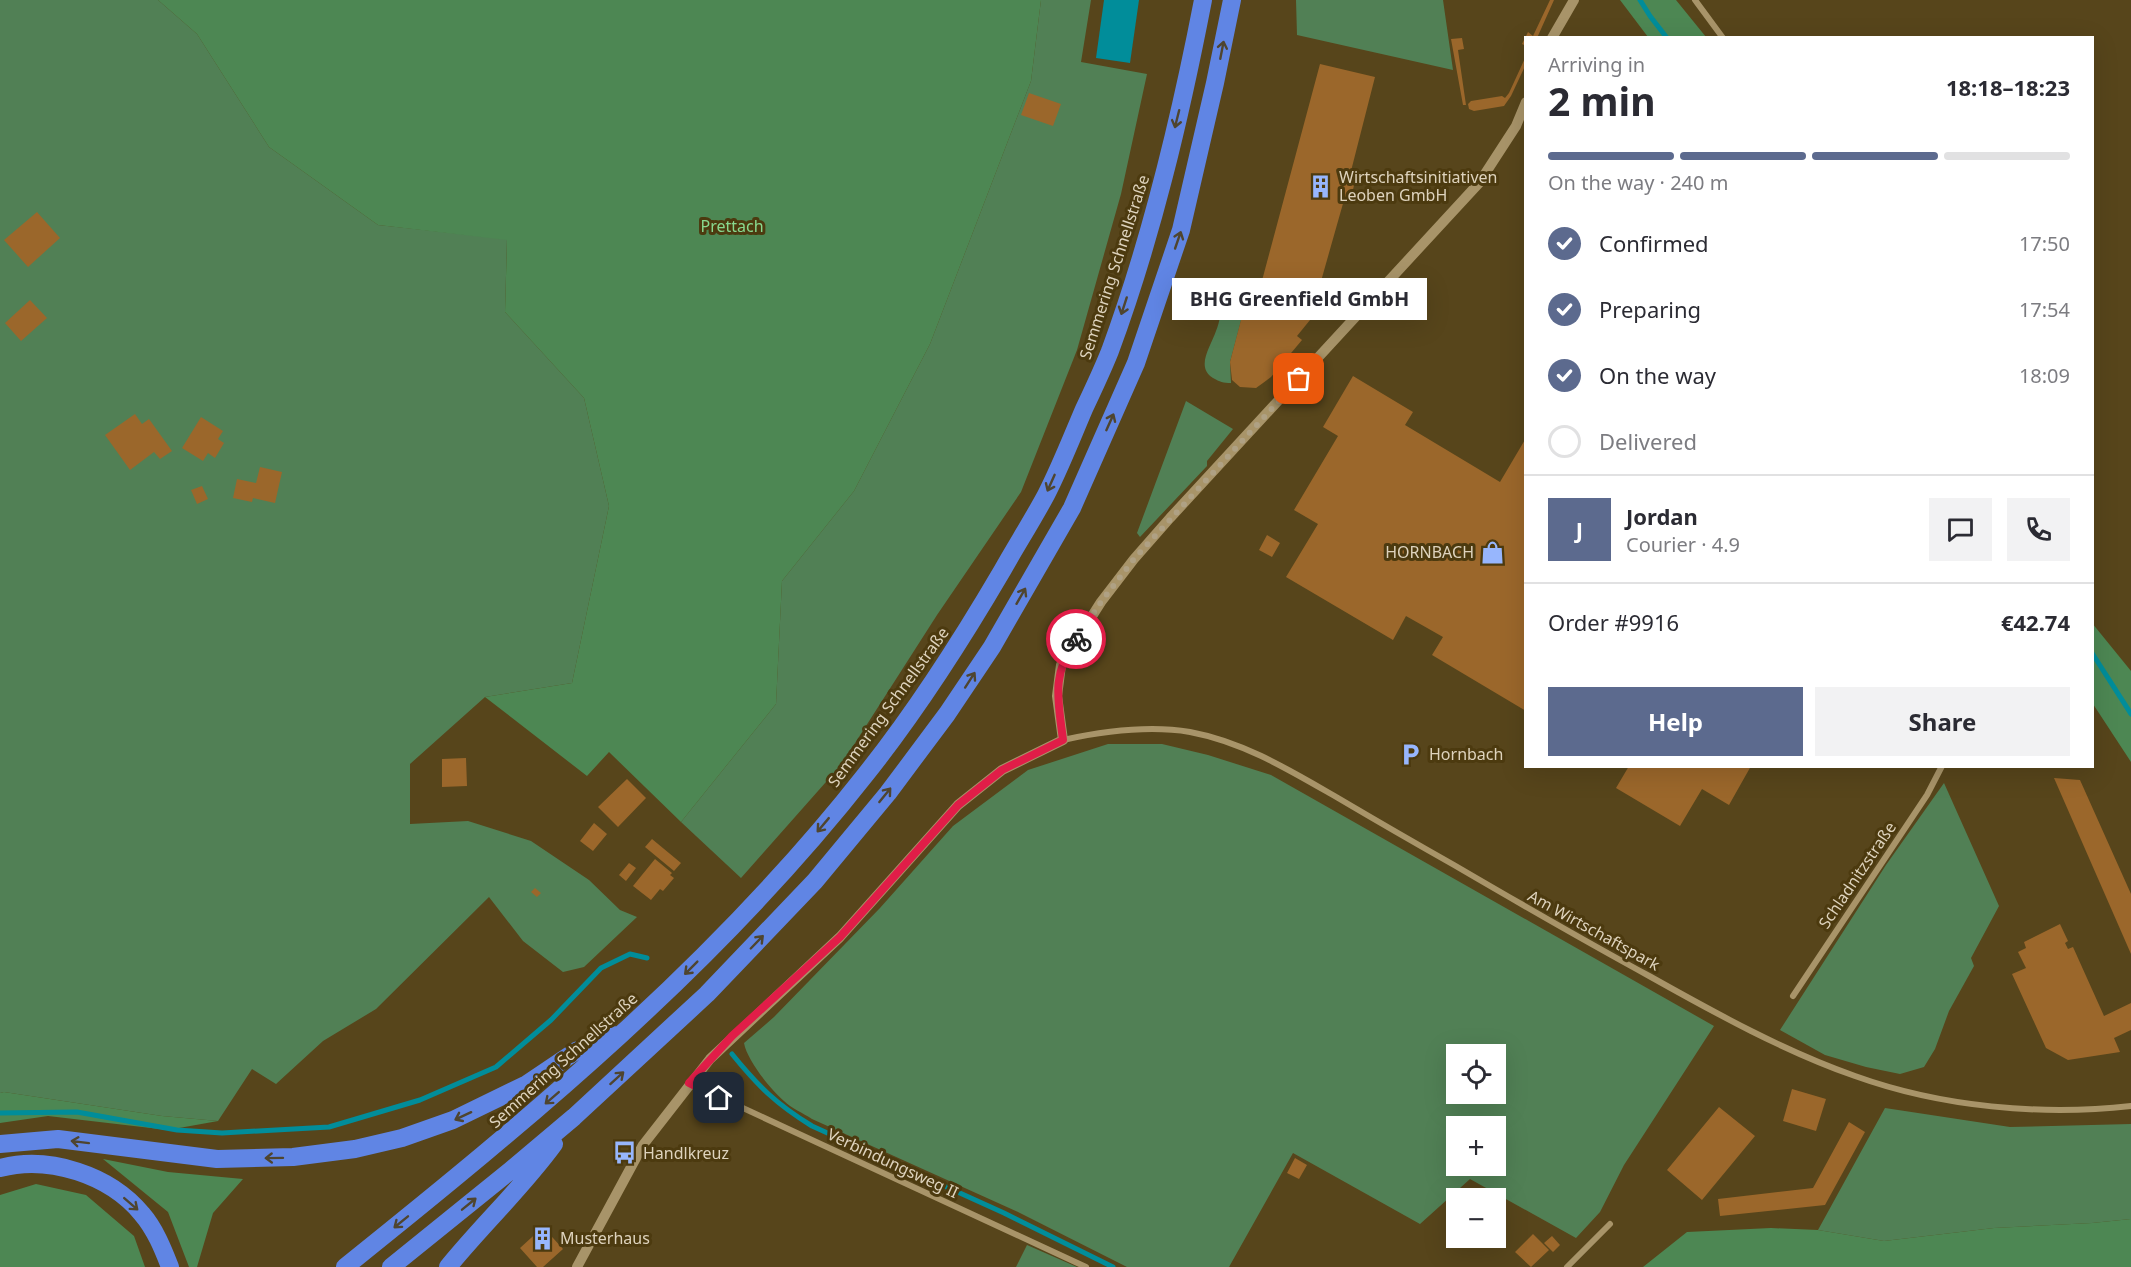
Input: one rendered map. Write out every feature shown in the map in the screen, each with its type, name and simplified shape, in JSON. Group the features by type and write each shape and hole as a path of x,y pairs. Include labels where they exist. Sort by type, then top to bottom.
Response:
{"highway":[{"name":"Semmering Schnellstraße","path":"345,1267 497,1145 627,1031 745,914 799,854 866,774 924,696 968,629 1047,492 1109,353 1153,221 1188,75 1203,0"},
{"path":"391,1267 574,1117 707,994 807,889 888,793 947,714 992,647 1072,508 1136,363 1181,230 1232,0"},
{"path":"0,1144 58,1139 218,1159 293,1157 355,1149 402,1138 453,1120 526,1084 576,1051 627,1031"},
{"path":"447,1267 474,1234 530,1176 574,1117"},
{"path":"0,1168 15,1164 48,1165 81,1173 113,1188 142,1214 162,1246 170,1267"}],"street":[{"path":"1553,36 1574,0"},
{"path":"1695,0 1722,36"},
{"path":"577,1267 643,1144 689,1083 732,1036 840,937 958,805 1002,770 1063,740 1057,696 1062,665 1101,602 1163,526 1479,183 1516,126 1524,107"},
{"name":"Am Wirtschaftspark","path":"1063,740 1101,731 1145,729 1188,732 1231,742 1280,765 1725,1019 1792,1051 1856,1077 1938,1098 2011,1109 2069,1110 2131,1106"},
{"name":"Schladnitzstraße","path":"1793,996 1927,795 1941,768"},
{"name":"Verbindungsweg II","path":"689,1083 1086,1267"},
{"path":"1567,1267 1610,1224"}],"green space":[{"path":"0,0 158,0 197,34 269,147 378,225 507,239 505,312 584,398 609,506 572,683 485,697 410,764 410,824 468,821 531,841 589,880 620,910 637,917 584,967 563,972 523,941 489,897 376,1009 323,1041 276,1084 252,1069 218,1121 162,1116 0,1093"},
{"name":"Prettach","path":"158,0 1041,0 1031,81 930,344 854,491 782,581 776,704 681,822 609,752 587,776 485,697 572,683 609,506 584,398 505,312 507,240 378,225 269,147 197,34"},
{"path":"1041,0 1091,0 1081,62 1147,74 1121,194 1077,350 1021,492 937,615 841,765 741,878 681,822 776,704 782,581 854,491 930,344 1031,81"},
{"path":"1296,0 1443,0 1453,70 1297,35"},
{"path":"1620,0 1676,0 1705,36 1647,36"},
{"path":"1236,296 1246,302 1230,362 1231,383 1226,383 1215,379 1208,373 1205,362 1223,306 1228,299"},
{"path":"1186,401 1233,429 1207,461 1207,466 1140,537 1137,533"},
{"path":"2094,625 2131,671 2131,762 2094,706"},
{"path":"1108,744 1162,744 1208,755 1271,775 1714,1026 1624,1165 1600,1212 1576,1238 1506,1199 1506,1188 1486,1188 1470,1179 1460,1188 1446,1188 1446,1201 1420,1224 1293,1153 1229,1267 1127,1267 1018,1212 812,1119 790,1106 772,1089 754,1066 746,1050 744,1043 774,1017 880,908 953,826 1028,770"},
{"path":"1944,783 1999,906 1971,958 1974,966 1949,1011 1935,1049 1924,1067 1900,1074 1825,1055 1780,1030 1886,865"},
{"path":"0,1093 162,1116 218,1121 168,1130 48,1116 0,1123"},
{"path":"1885,1108 2010,1127 2131,1124 2131,1219 1994,1228 1884,1241 1818,1230"},
{"path":"103,1159 168,1172 243,1179 213,1213 197,1267 189,1267 168,1212"},
{"path":"36,1184 86,1195 134,1236 145,1267 0,1267 0,1195"},
{"path":"2131,1219 2131,1267 1643,1267 1687,1232 1771,1228 1818,1230 1884,1241 1994,1228"},
{"path":"1027,1245 1077,1267 1016,1267"}],"water":[{"path":"1104,0 1139,0 1130,63 1096,58"}],"building":[{"path":"1550,0 1554,0 1538,36 1533,36"},
{"path":"1462,38 1464,49 1458,50 1466,105 1463,105 1451,39"},
{"path":"1524,60 1524,68 1504,106 1474,111 1469,109 1468,104 1471,101 1502,96 1505,98"},
{"name":"Wirtschaftsinitiativen Leoben GmbH","path":"1320,64 1375,77 1351,171 1357,173 1350,202 1344,200 1310,320 1297,336 1302,340 1271,377 1256,388 1240,387 1232,380 1230,362 1247,297 1256,303"},
{"path":"1029,93 1061,104 1053,126 1021,115"},
{"path":"37,212 60,238 28,267 4,240"},
{"path":"30,300 47,318 21,341 5,323"},
{"path":"1353,376 1413,412 1405,425 1500,482 1524,441 1524,710 1432,655 1443,637 1406,616 1393,640 1286,577 1318,524 1294,510 1338,436 1323,427"},
{"path":"135,414 142,424 149,419 172,451 160,459 154,452 130,470 105,435"},
{"path":"201,417 223,431 218,439 224,443 215,458 208,453 203,461 182,448"},
{"path":"260,467 282,472 275,503 253,498 252,502 233,498 237,479 256,483"},
{"path":"202,486 208,499 197,504 191,490"},
{"path":"1267,535 1280,543 1272,557 1259,550"},
{"path":"466,758 467,786 442,787 442,759"},
{"path":"1628,768 1750,768 1729,805 1702,789 1680,826 1616,788"},
{"path":"2054,778 2080,780 2131,894 2131,954"},
{"path":"627,779 646,798 618,827 598,807"},
{"path":"594,823 607,834 593,851 580,841"},
{"path":"652,839 681,863 674,871 645,847"},
{"path":"655,859 672,873 670,875 674,878 651,900 633,886"},
{"path":"629,863 636,868 626,881 619,875"},
{"path":"535,888 541,893 537,897 531,892"},
{"path":"2060,924 2068,941 2065,943 2068,949 2073,947 2104,1016 2131,1003 2131,1030 2114,1038 2120,1052 2068,1060 2046,1048 2012,974 2026,968 2018,952 2026,948 2024,942"},
{"path":"1792,1089 1826,1099 1816,1131 1783,1121"},
{"path":"1719,1107 1755,1136 1702,1200 1667,1170"},
{"path":"1849,1122 1865,1132 1825,1205 1720,1216 1718,1199 1813,1188"},
{"path":"1295,1158 1307,1165 1299,1179 1287,1173"},
{"name":"Musterhaus","path":"543,1227 563,1249 543,1267 537,1267 520,1248"},
{"path":"1533,1234 1549,1250 1531,1267 1515,1252"},
{"path":"1552,1236 1560,1245 1553,1252 1544,1243"}],"waterway":[{"path":"1640,0 1665,36"},
{"path":"2094,656 2131,714"},
{"path":"0,1113 77,1112 177,1130 222,1133 329,1127 420,1100 496,1067 551,1020 601,968 630,954 647,958"},
{"path":"732,1054 768,1094 812,1126 1004,1213 1113,1267"}],"way so far":[{"path":"1076,639 1134,559 1299,379"}],"place":[{"name":"Wirtschaftsinitiativen Leoben GmbH","path":"1321,186"},
{"name":"BHG Greenfield GmbH","path":"1299,379"},
{"name":"HORNBACH","path":"1492,552"},
{"name":"Hornbach","path":"1411,754"},
{"name":"Handlkreuz","path":"625,1153"},
{"name":"Musterhaus","path":"542,1238"}],"route":[{"path":"719,1098 689,1083 732,1036 840,937 958,805 1002,770 1063,740 1057,696 1062,665 1076,639"}]}
